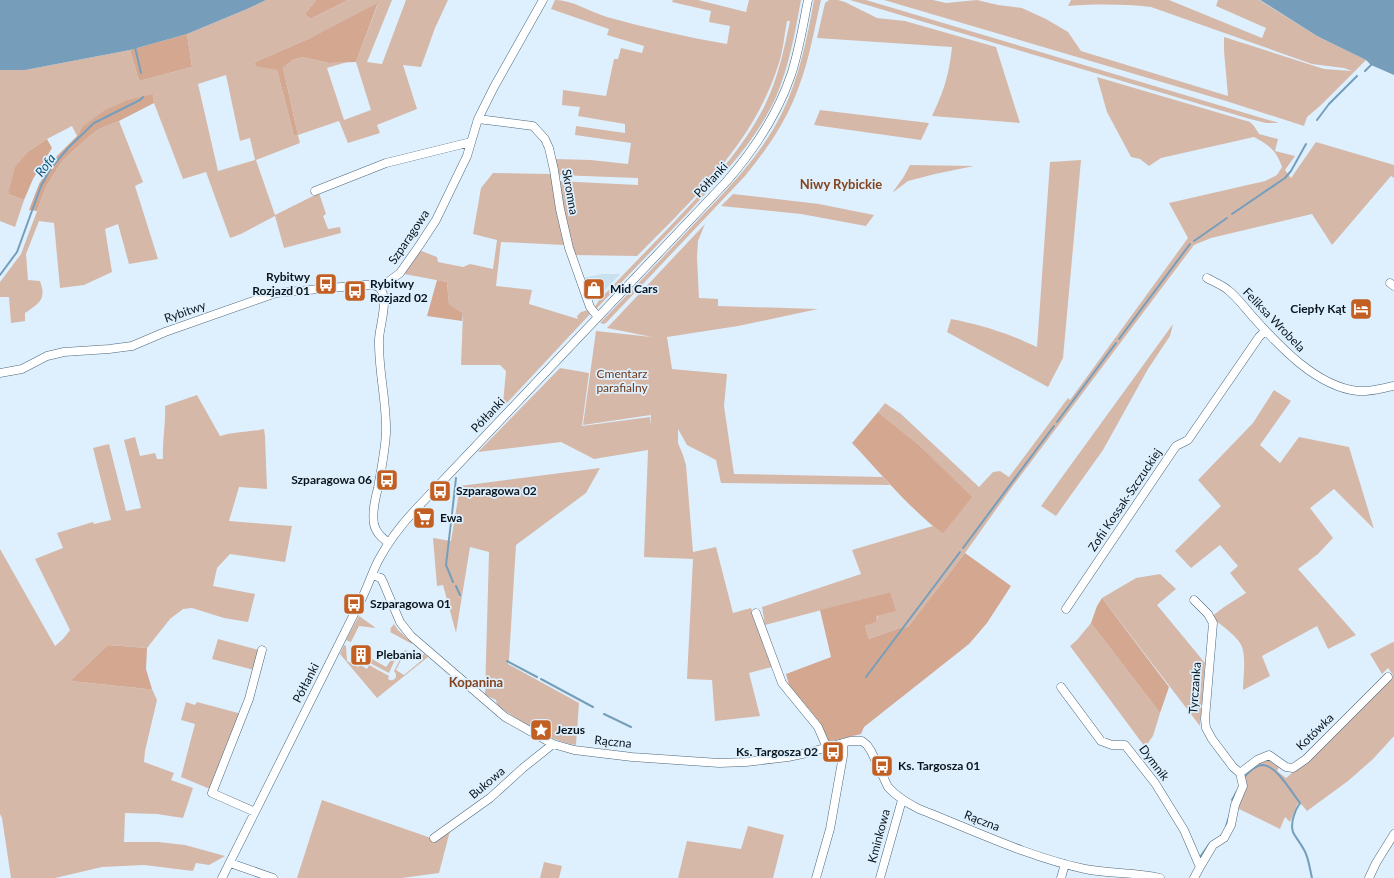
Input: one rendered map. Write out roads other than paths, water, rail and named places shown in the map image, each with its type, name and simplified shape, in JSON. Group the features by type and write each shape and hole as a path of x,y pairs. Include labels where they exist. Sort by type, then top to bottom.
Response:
{"street":[{"name":"Szparagowa","path":"380,288 400,273 424,240 436,220 467,156 478,119 494,87 543,0"},
{"name":"Półłanki","path":"222,878 372,575 399,527 726,182 745,159 760,138 779,104 791,75 808,0"},
{"name":"Skromna","path":"478,119 533,126 544,139 549,148 569,248 590,307 598,317"},
{"path":"315,191 386,163 472,142"},
{"name":"Feliksa Wrobela","path":"1207,278 1229,290 1265,331 1293,359 1332,384 1346,389 1362,391 1394,386"},
{"name":"Rybitwy","path":"0,373 22,369 47,356 64,352 132,346 165,332 276,293 363,284 374,285 380,288"},
{"path":"380,288 383,293 384,300 379,346 385,402 386,432 383,459 375,502 374,523 378,533 389,543"},
{"name":"Zofii Kossak-Szczuckiej","path":"1066,609 1176,446 1188,440 1259,337 1265,331"},
{"name":"Rączna","path":"372,575 381,578 400,622 411,636 505,717 553,744 584,751 719,763 746,762 788,757 843,743 857,741 865,743 871,751 888,787 902,800 919,810 1030,853 1064,864 1086,869 1160,878"},
{"name":"Tyrczanka","path":"1194,600 1208,614 1213,623 1204,719 1206,728 1233,767 1240,773"},
{"path":"756,613 782,683 818,727 828,748"},
{"path":"255,812 212,793 249,699 262,650"},
{"name":"Kotówka","path":"1240,773 1257,760 1269,755 1286,767 1293,768 1306,759 1388,677"},
{"name":"Dymnik","path":"1061,687 1102,741 1112,745 1125,745 1155,783 1184,830 1200,867"},
{"path":"816,878 830,829 843,756 843,743"},
{"name":"Bukowa","path":"434,838 494,795 523,768 553,744"},
{"path":"1194,878 1213,845 1224,838 1231,825 1235,805 1243,786 1240,773"},
{"name":"Kminkowa","path":"880,878 902,800"},
{"path":"1369,878 1376,862 1394,834"},
{"path":"230,863 273,878"},
{"path":"1061,878 1064,864"}],"water":[{"path":"0,0 266,0 187,34 130,50 25,70 0,70"},
{"path":"1260,0 1394,0 1394,75 1371,65 1366,60 1317,36"}],"waterway":[{"name":"Rofa","path":"135,47 141,73"},
{"path":"1365,71 1373,63"},
{"path":"1317,120 1329,104 1357,76"},
{"name":"Rofa","path":"0,275 17,252 41,186 51,168 69,147 94,123 140,100 143,97"},
{"path":"1232,214 1285,178 1291,171 1306,144"},
{"path":"1194,241 1227,218"},
{"path":"1119,339 1190,244"},
{"path":"1057,422 1116,343"},
{"path":"963,548 1054,426"},
{"path":"452,514 456,478"},
{"path":"451,522 446,565 453,582"},
{"path":"866,677 960,552"},
{"path":"456,586 460,595"},
{"path":"507,661 537,677"},
{"path":"541,679 593,707"},
{"path":"604,714 631,727"},
{"path":"1245,776 1258,766 1263,765 1268,767 1279,775 1300,803 1296,809 1292,828 1306,854 1312,878"},
{"path":"1232,800 1237,791"},
{"path":"1226,826 1229,817"},
{"path":"1200,857 1210,843"}],"place":[{"name":"Rybitwy Rozjazd 01","path":"326,284"},
{"name":"Mid Cars","path":"594,289"},
{"name":"Rybitwy Rozjazd 02","path":"355,291"},
{"name":"Ciepły Kąt","path":"1361,309"},
{"name":"Szparagowa 06","path":"387,480"},
{"name":"Szparagowa 02","path":"440,491"},
{"name":"Ewa","path":"424,518"},
{"name":"Szparagowa 01","path":"354,604"},
{"name":"Plebania","path":"361,655"},
{"name":"Jezus","path":"541,730"},
{"name":"Ks. Targosza 02","path":"833,752"},
{"name":"Ks. Targosza 01","path":"882,766"}],"district":[{"name":"Niwy Rybickie","path":"841,184"},
{"name":"Kopanina","path":"476,682"}],"park label":[{"name":"Cmentarz parafialny","path":"622,381"}]}
